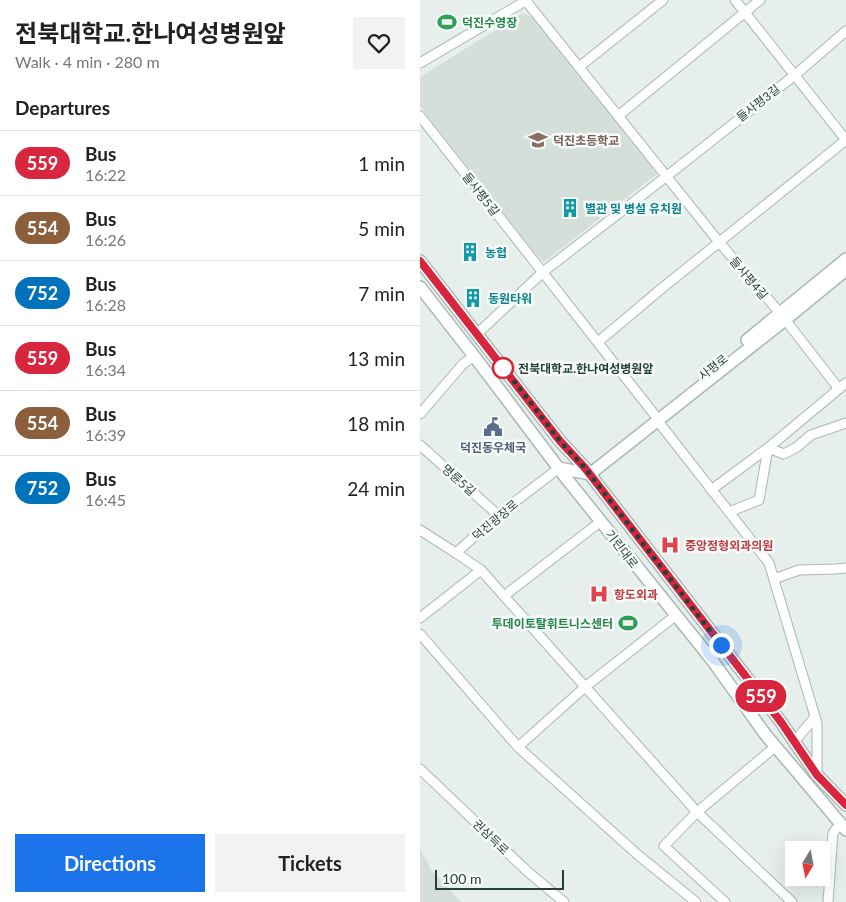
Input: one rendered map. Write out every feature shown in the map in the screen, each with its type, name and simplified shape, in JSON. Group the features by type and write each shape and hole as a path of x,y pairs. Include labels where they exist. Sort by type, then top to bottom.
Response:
{"street":[{"path":"420,64 527,0"},
{"name":"들사평4길","path":"527,0 719,242 842,386"},
{"path":"579,67 663,0"},
{"path":"598,342 846,140 735,0"},
{"path":"618,116 760,0"},
{"name":"들사평3길","path":"667,176 846,31"},
{"name":"들사평5길","path":"420,116 598,342 769,564 817,723 817,775"},
{"path":"477,334 543,272 667,176"},
{"name":"사평로","path":"782,317 846,259"},
{"name":"기린대로","path":"420,261 794,742 817,775 846,805"},
{"name":"사평로","path":"566,478 584,471 782,317 846,270"},
{"name":"기린대로","path":"420,287 600,522 712,660 775,747 843,827"},
{"path":"420,414 464,364 474,356"},
{"path":"712,490 768,448 842,386"},
{"path":"768,448 784,454 797,447 811,435 846,423"},
{"name":"명륜5길","path":"420,445 498,515"},
{"path":"730,512 759,500 768,448"},
{"path":"558,468 584,471"},
{"name":"덕진광장로","path":"456,553 498,515 558,468"},
{"path":"504,596 600,522"},
{"path":"420,530 482,570 696,812 792,902"},
{"path":"774,578 799,570 846,568"},
{"path":"420,618 482,570"},
{"path":"518,747 585,687 675,616"},
{"path":"420,634 518,747 638,855 696,902"},
{"path":"794,742 815,718"},
{"path":"725,902 664,846 696,812 775,747"},
{"name":"권삼득로","path":"420,769 528,872 564,902"},
{"path":"828,902 833,833 843,827"}],"shaded area":[{"name":"덕진초등학교","path":"523,13 532,17 657,174 544,262 532,250 420,106 420,77"},
{"path":"420,849 432,871 461,902 420,902"}],"bus line":[{"name":"559","path":"420,261 560,441 585,468 781,722 817,775 846,805"}],"place":[{"name":"덕진수영장","path":"447,22"},
{"name":"덕진초등학교","path":"538,140"},
{"name":"별관 및 병설 유치원","path":"570,208"},
{"name":"농협","path":"470,252"},
{"name":"동원타워","path":"473,298"},
{"name":"전북대학교.한나여성병원앞","path":"503,368"},
{"name":"덕진동우체국","path":"493,427"},
{"name":"중앙정형외과의원","path":"670,545"},
{"name":"항도외과","path":"599,594"},
{"name":"투데이토탈휘트니스센터","path":"628,623"}],"route":[{"path":"503,368 501,364 560,441 585,468 721,645"}]}
